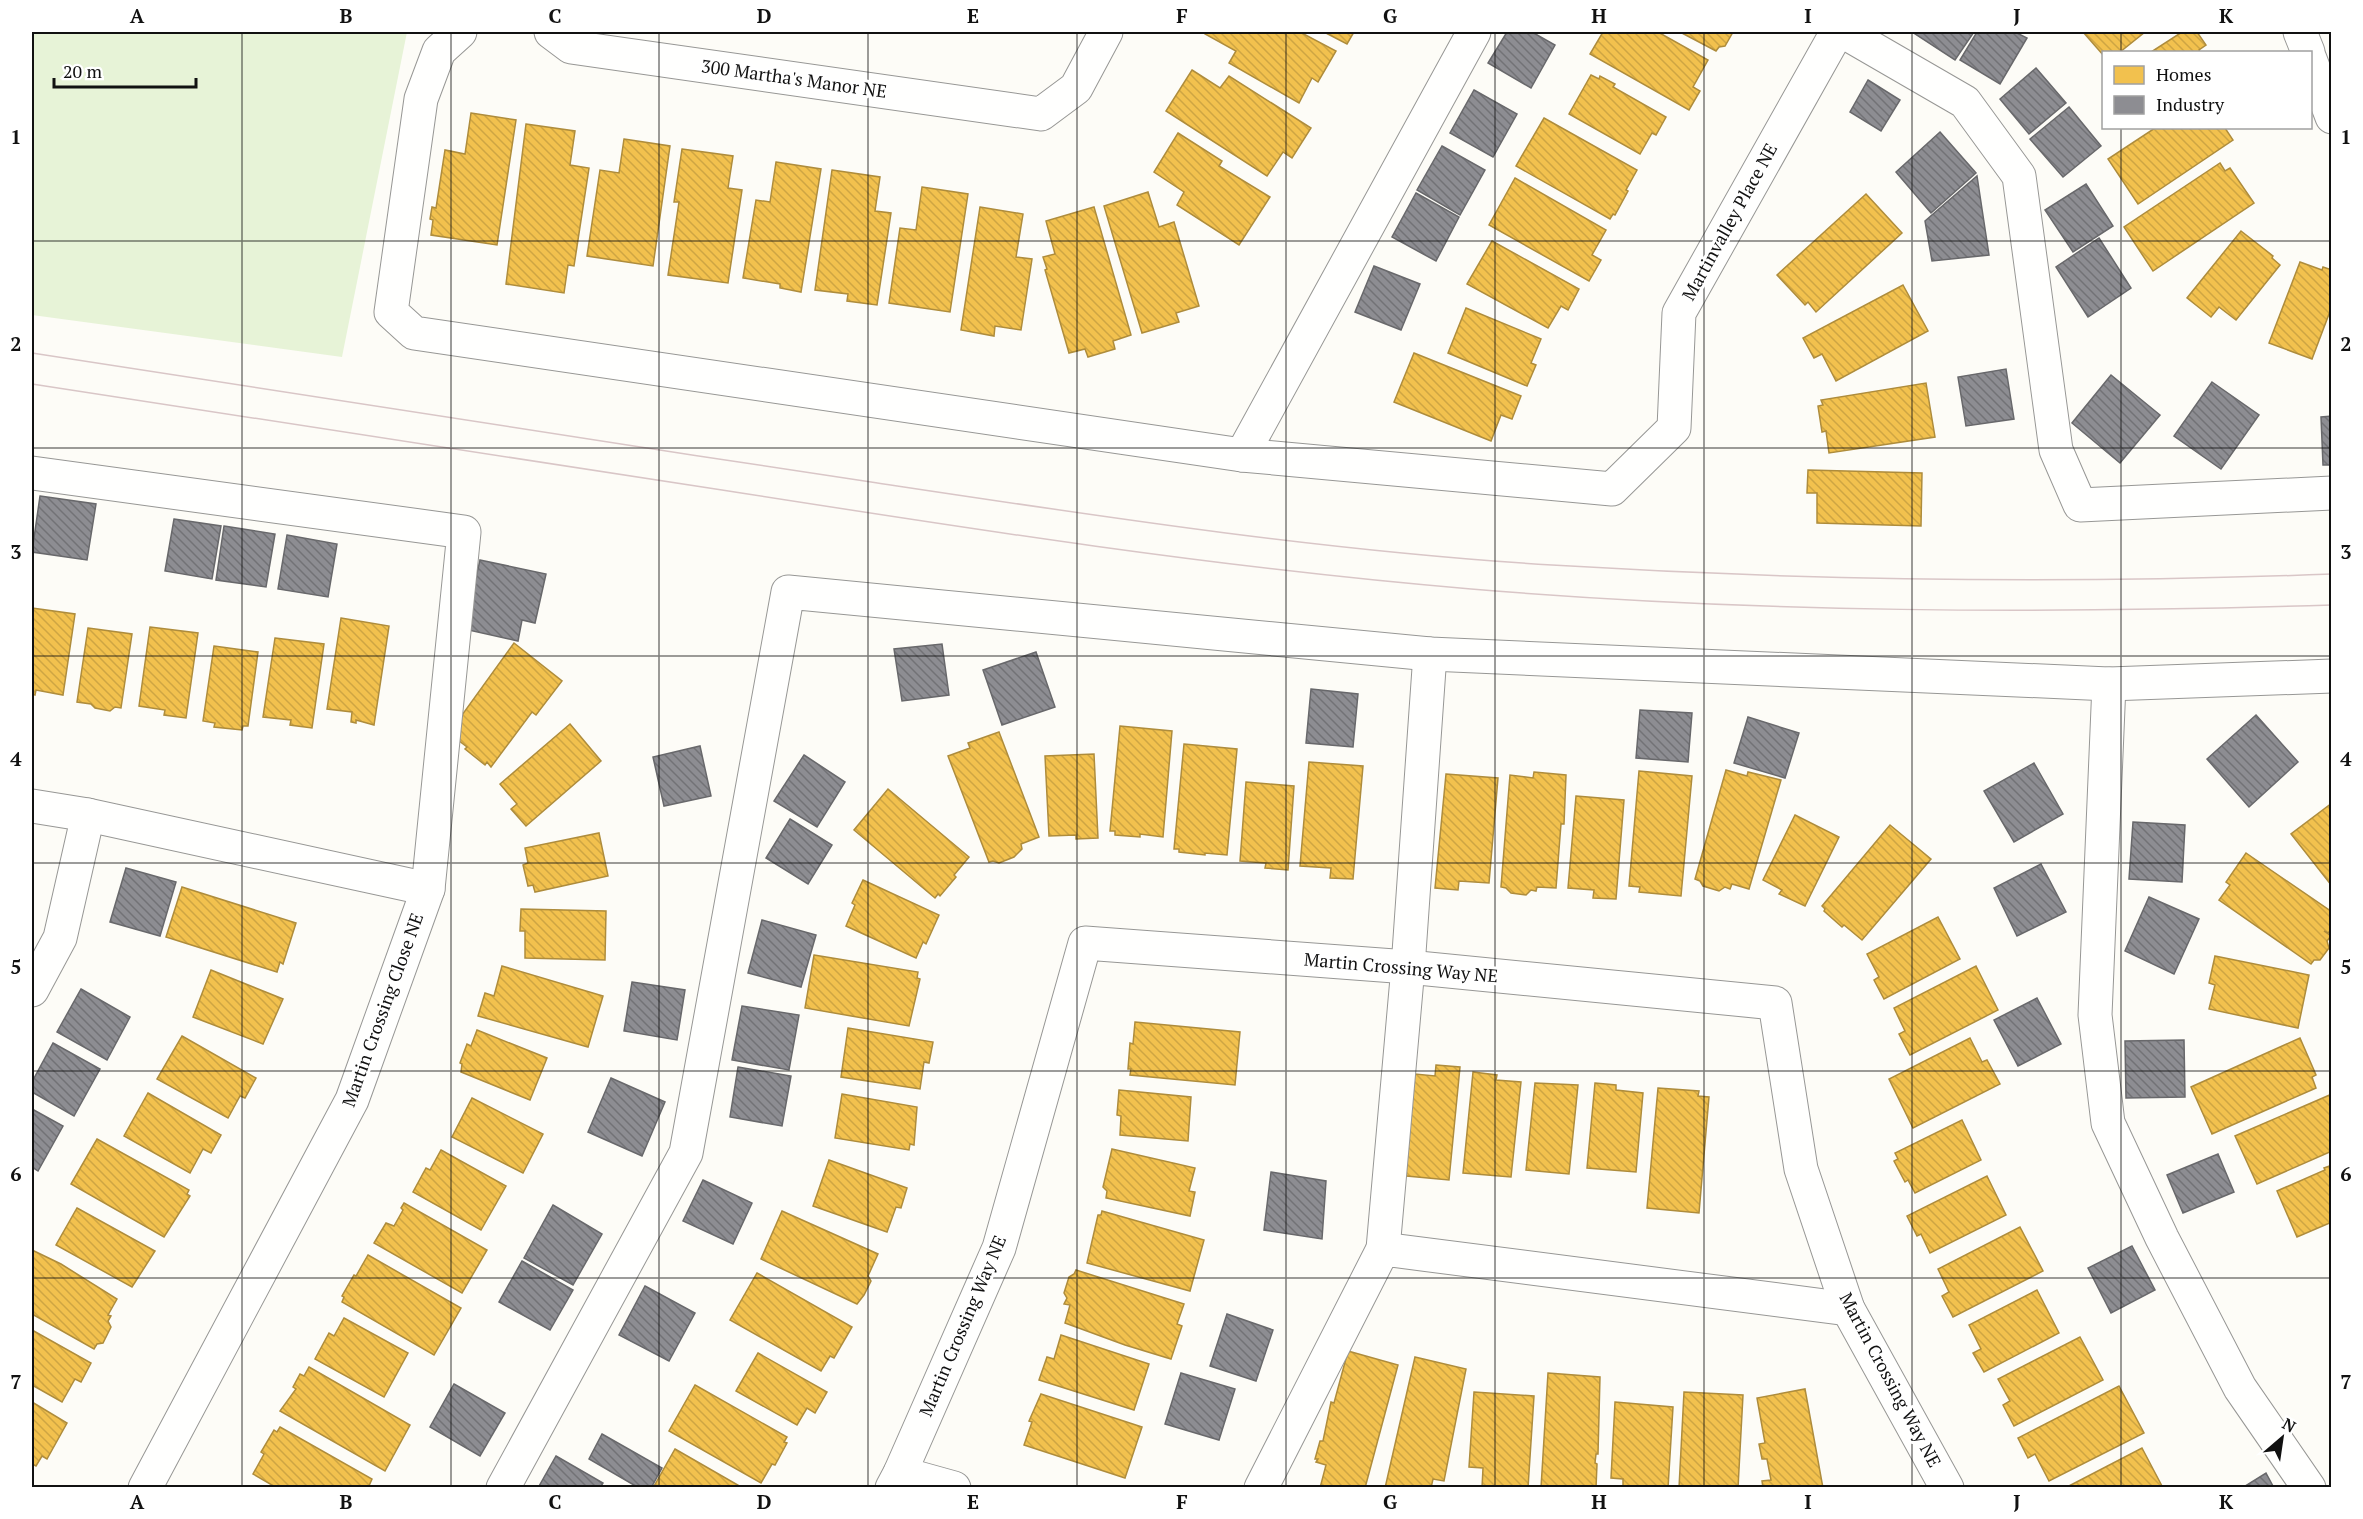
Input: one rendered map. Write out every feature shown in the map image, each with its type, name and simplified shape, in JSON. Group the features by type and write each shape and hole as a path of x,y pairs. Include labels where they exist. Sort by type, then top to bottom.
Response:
{"street":[{"path":"459,32 439,51 421,99 391,312 414,333 1242,455 1474,32"},
{"name":"300 Martha's Manor NE","path":"550,32 572,46 1041,114 1076,88 1106,32"},
{"name":"Martinvalley Place NE","path":"1242,455 1612,489 1674,428 1679,313 1837,32"},
{"path":"1844,32 1965,102 2019,176 2056,450 2080,505 2331,493"},
{"path":"2300,32 2308,51"},
{"path":"2312,65 2331,117"},
{"path":"32,473 464,532 428,889"},
{"path":"503,1488 686,1153 788,592 1430,654 2109,684 2331,676"},
{"path":"1261,1488 1383,1249 1408,967 1430,654"},
{"path":"2109,684 2095,1015 2108,1123 2162,1238 2240,1388 2309,1488"},
{"name":"Martin Crossing Close NE","path":"32,806 88,815 428,889 352,1100 145,1488"},
{"path":"32,990 60,938 88,815"},
{"name":"Martin Crossing Way NE","path":"896,1480 999,1248 1085,943 1408,967 1775,1003 1801,1169 1848,1309 1947,1488"},
{"path":"1383,1249 1848,1309"},
{"path":"896,1480 954,1488"}],"green space":[{"path":"32,32 407,32 342,357 32,315"}],"building: Homes":[{"path":"1206,32 1300,32 1336,51 1318,82 1312,78 1299,103 1229,63 1236,51 1205,34"},
{"path":"1324,32 1354,32 1347,44"},
{"path":"1603,32 1658,32 1708,60 1693,87 1700,91 1689,110 1590,54"},
{"path":"1680,32 1733,32 1725,46 1719,47 1716,51"},
{"path":"2083,32 2145,32 2121,51 2102,51 2102,54"},
{"path":"2182,32 2197,32 2206,45 2200,51 2153,51"},
{"path":"1192,70 1220,88 1229,76 1311,128 1292,158 1283,152 1267,176 1166,111"},
{"path":"1591,75 1599,79 1600,76 1615,84 1613,87 1666,117 1656,135 1652,133 1640,154 1569,114"},
{"path":"471,113 516,120 497,245 431,235 433,220 430,219 432,207 436,208 445,150 465,154"},
{"path":"1544,118 1637,170 1615,215 1613,214 1610,219 1516,166"},
{"path":"526,124 575,131 570,165 589,168 574,266 568,265 564,293 506,284"},
{"path":"2153,129 2226,129 2233,140 2138,204 2108,159"},
{"path":"1178,133 1222,161 1219,166 1270,197 1239,245 1177,205 1184,192 1154,172"},
{"path":"624,139 670,146 653,266 587,256 600,170 619,173"},
{"path":"682,149 733,156 728,188 742,190 728,283 668,275 679,202 674,202"},
{"path":"776,162 821,169 801,292 780,288 780,284 743,278 756,200 770,202"},
{"path":"2220,163 2225,171 2230,168 2254,203 2153,271 2124,227"},
{"path":"832,170 880,177 875,211 891,213 877,305 847,301 848,294 815,290"},
{"path":"1515,178 1606,230 1592,255 1601,260 1589,281 1489,225"},
{"path":"922,187 968,194 950,312 889,303 900,228 916,230"},
{"path":"1148,192 1159,227 1174,222 1199,306 1176,313 1179,322 1142,333 1104,206"},
{"path":"1866,194 1902,233 1816,312 1808,302 1805,305 1777,275"},
{"path":"980,207 1023,214 1016,257 1032,259 1021,330 995,326 994,336 961,330"},
{"path":"1094,207 1131,335 1113,341 1115,349 1088,357 1085,349 1069,353 1043,257 1055,254 1046,221"},
{"path":"2241,231 2273,256 2272,258 2280,265 2236,320 2219,307 2211,317 2187,298"},
{"path":"1492,241 1579,289 1568,310 1561,306 1548,328 1467,284"},
{"path":"2300,262 2322,270 2323,267 2332,270 2332,306 2312,359 2269,343"},
{"path":"1903,285 1928,331 1836,381 1822,354 1814,358 1803,338"},
{"path":"1466,308 1541,339 1531,363 1536,365 1527,386 1448,353"},
{"path":"1414,353 1521,396 1512,419 1501,415 1491,441 1394,402"},
{"path":"1926,383 1935,437 1829,453 1826,431 1822,432 1818,406 1823,405 1821,400"},
{"path":"1808,470 1922,473 1921,526 1817,523 1817,493 1807,493"},
{"path":"32,608 75,614 63,695 36,690 35,695 32,694"},
{"path":"341,618 389,626 374,725 356,720 356,723 351,722 352,712 327,709"},
{"path":"150,627 198,633 186,718 164,715 165,710 139,706"},
{"path":"88,628 132,634 121,708 115,707 110,711 77,702"},
{"path":"275,638 324,644 312,728 290,725 291,720 263,717"},
{"path":"514,643 562,681 536,715 532,712 491,767 487,762 485,765 465,749 467,747 449,733"},
{"path":"214,646 258,652 248,726 243,726 242,730 214,727 215,723 203,721"},
{"path":"570,724 601,761 526,826 511,809 517,804 500,784"},
{"path":"1120,726 1172,731 1163,837 1140,834 1140,837 1115,835 1115,831 1110,831"},
{"path":"999,732 1039,837 1021,844 1022,849 1014,857 999,863 989,862 948,756 970,748 968,743"},
{"path":"1184,744 1237,749 1227,855 1205,853 1205,855 1179,852 1179,849 1174,849"},
{"path":"1094,754 1098,838 1076,839 1076,835 1049,836 1045,756"},
{"path":"1309,762 1363,766 1353,879 1330,878 1331,868 1300,866"},
{"path":"1726,770 1747,776 1748,772 1781,780 1749,889 1732,884 1730,889 1725,887 1719,891 1703,886 1695,879"},
{"path":"1639,771 1692,776 1681,896 1639,892 1640,887 1629,886"},
{"path":"1534,772 1566,775 1564,824 1561,824 1556,888 1537,887 1536,891 1531,890 1526,895 1511,893 1501,887 1510,775 1533,778"},
{"path":"1446,774 1498,778 1489,883 1459,881 1458,890 1435,888"},
{"path":"1246,782 1294,786 1288,870 1265,868 1266,863 1240,861"},
{"path":"888,789 969,857 940,896 938,894 935,898 854,830"},
{"path":"1576,796 1624,800 1616,899 1593,898 1594,890 1568,888"},
{"path":"2332,803 2332,886 2291,834"},
{"path":"1795,815 1839,837 1805,906 1779,894 1782,890 1763,880"},
{"path":"1890,825 1931,859 1862,940 1844,925 1842,927 1824,911 1822,906"},
{"path":"599,833 608,876 535,892 533,885 528,886 523,865 528,863 525,848"},
{"path":"2246,853 2332,912 2332,929 2328,933 2324,931 2331,936 2327,941 2329,948 2320,960 2314,960 2311,964 2219,900 2230,885 2226,882"},
{"path":"863,880 939,915 926,944 923,942 916,958 846,926 855,905 852,903"},
{"path":"182,887 296,923 283,964 280,962 277,972 166,937"},
{"path":"521,909 606,911 605,960 525,958 525,931 520,931"},
{"path":"1938,917 1960,959 1884,999 1874,980 1879,977 1867,954"},
{"path":"814,955 918,972 917,978 920,979 909,1026 805,1008"},
{"path":"2215,956 2309,975 2298,1028 2209,1009 2215,985 2209,983"},
{"path":"502,966 603,996 588,1047 478,1016 485,993 494,996"},
{"path":"1976,966 1998,1010 1910,1055 1899,1034 1905,1031 1894,1008"},
{"path":"211,970 283,999 263,1044 193,1017"},
{"path":"1135,1022 1240,1032 1235,1085 1130,1075 1131,1069 1128,1069 1130,1043 1133,1044"},
{"path":"848,1028 933,1042 929,1063 924,1062 920,1089 841,1077"},
{"path":"477,1030 547,1058 530,1100 461,1072 462,1064 460,1063 467,1044 471,1046"},
{"path":"182,1036 256,1078 245,1098 240,1096 228,1118 157,1079"},
{"path":"1970,1038 1982,1062 1987,1060 2000,1084 1913,1128 1889,1079"},
{"path":"2300,1038 2316,1075 2312,1077 2316,1088 2212,1134 2191,1087"},
{"path":"1436,1065 1460,1067 1449,1180 1396,1175 1405,1073 1435,1076"},
{"path":"1473,1072 1497,1075 1496,1080 1521,1082 1511,1177 1463,1173"},
{"path":"1535,1083 1578,1085 1569,1174 1526,1170"},
{"path":"1595,1083 1616,1085 1616,1090 1643,1093 1636,1172 1587,1168"},
{"path":"1658,1088 1699,1091 1698,1096 1709,1097 1699,1213 1647,1208"},
{"path":"1119,1090 1191,1097 1188,1141 1120,1135 1121,1116 1117,1115"},
{"path":"148,1093 221,1135 211,1153 203,1149 190,1173 124,1136"},
{"path":"842,1094 917,1107 914,1145 910,1144 909,1150 835,1138"},
{"path":"2332,1094 2332,1151 2257,1184 2235,1136"},
{"path":"472,1098 543,1134 523,1173 452,1137"},
{"path":"1962,1120 1981,1160 1915,1193 1908,1180 1905,1182 1894,1161 1898,1159 1895,1153"},
{"path":"97,1139 189,1190 187,1194 190,1196 164,1237 71,1184"},
{"path":"1112,1149 1195,1168 1189,1191 1195,1192 1190,1216 1106,1198 1107,1191 1103,1187"},
{"path":"441,1150 506,1186 481,1230 413,1192 426,1168 430,1170"},
{"path":"829,1160 907,1188 901,1208 896,1207 887,1232 813,1206"},
{"path":"2332,1165 2332,1222 2297,1237 2277,1191"},
{"path":"1987,1176 2006,1215 1930,1253 1921,1234 1917,1236 1907,1216"},
{"path":"404,1203 487,1250 462,1293 374,1243 386,1223 394,1226 403,1210 401,1208"},
{"path":"77,1208 155,1251 132,1287 56,1245"},
{"path":"782,1211 878,1254 868,1276 871,1281 857,1304 761,1259"},
{"path":"1102,1211 1204,1240 1190,1291 1087,1263 1098,1215 1101,1215"},
{"path":"2020,1227 2043,1271 1953,1317 1942,1296 1949,1292 1938,1269"},
{"path":"32,1250 61,1264 117,1299 108,1315 111,1316 108,1321 111,1327 103,1343 97,1344 94,1349 32,1314"},
{"path":"368,1255 461,1308 434,1355 342,1302 344,1297 342,1296"},
{"path":"1076,1270 1184,1304 1177,1324 1182,1326 1171,1359 1065,1323 1070,1305 1064,1304 1067,1298 1064,1293 1069,1277"},
{"path":"757,1273 852,1327 834,1358 830,1356 821,1371 730,1320"},
{"path":"2037,1290 2059,1333 1984,1372 1973,1353 1981,1349 1969,1325"},
{"path":"344,1318 408,1353 384,1397 315,1359 329,1333 334,1336"},
{"path":"32,1330 91,1363 81,1382 75,1379 62,1402 32,1385"},
{"path":"1061,1335 1149,1364 1134,1410 1039,1380 1047,1357 1054,1359"},
{"path":"2080,1337 2103,1380 2014,1426 2003,1405 2010,1401 1998,1379"},
{"path":"1348,1351 1398,1365 1365,1488 1320,1488 1326,1465 1316,1462 1318,1459 1315,1459 1320,1441 1323,1441 1331,1402 1334,1403"},
{"path":"758,1353 827,1392 815,1413 807,1408 797,1425 736,1391"},
{"path":"1415,1357 1466,1369 1444,1481 1433,1479 1431,1488 1385,1488"},
{"path":"309,1367 410,1425 385,1471 280,1411 296,1389 293,1387 300,1374 304,1376"},
{"path":"1548,1373 1600,1377 1598,1454 1596,1454 1595,1463 1597,1464 1596,1488 1541,1488"},
{"path":"695,1385 787,1437 784,1442 787,1443 775,1465 772,1464 761,1483 669,1431"},
{"path":"2119,1386 2144,1433 2049,1481 2035,1454 2028,1458 2018,1438"},
{"path":"1805,1389 1823,1488 1763,1488 1762,1481 1771,1480 1767,1459 1762,1459 1759,1444 1765,1443 1757,1398"},
{"path":"1474,1392 1534,1396 1528,1488 1482,1488 1483,1468 1469,1467"},
{"path":"1684,1392 1743,1395 1738,1488 1679,1488"},
{"path":"1041,1394 1142,1427 1125,1478 1024,1445 1032,1422 1029,1421"},
{"path":"32,1402 67,1423 47,1459 42,1456 36,1466 32,1464"},
{"path":"1615,1402 1673,1407 1668,1488 1623,1488 1623,1479 1611,1478"},
{"path":"280,1427 372,1479 368,1488 277,1488 253,1474 264,1454 261,1452 274,1430 277,1432"},
{"path":"2142,1448 2163,1488 2067,1487"},
{"path":"675,1449 743,1488 653,1488"}],"building: Industry":[{"path":"1507,32 1532,32 1555,45 1531,88 1488,63"},
{"path":"1917,32 1974,32 1955,60 1915,34"},
{"path":"1977,32 2015,32 2027,38 2000,84 1960,60"},
{"path":"2036,68 2066,103 2029,134 2000,99"},
{"path":"1868,80 1900,100 1881,131 1850,112"},
{"path":"1474,90 1517,114 1493,157 1450,133"},
{"path":"2069,107 2101,146 2063,177 2030,139"},
{"path":"1940,132 1976,173 1931,213 1896,172"},
{"path":"1442,146 1485,170 1460,215 1417,190"},
{"path":"1977,176 1989,255 1932,261 1925,221"},
{"path":"2086,184 2113,226 2073,252 2045,210"},
{"path":"1416,193 1459,217 1436,261 1392,237"},
{"path":"2099,238 2131,288 2088,317 2056,267"},
{"path":"1374,266 1420,284 1401,330 1355,312"},
{"path":"2006,369 2014,419 1966,426 1958,377"},
{"path":"2111,375 2160,415 2120,463 2072,423"},
{"path":"2212,382 2259,415 2221,469 2174,436"},
{"path":"2332,416 2332,465 2323,465 2321,417"},
{"path":"40,496 96,504 87,560 32,552"},
{"path":"174,519 221,526 212,579 165,571"},
{"path":"224,526 275,534 266,587 216,580"},
{"path":"287,535 337,544 328,597 278,589"},
{"path":"480,560 546,574 535,623 522,620 518,641 464,629"},
{"path":"942,644 949,695 902,701 894,649"},
{"path":"1036,652 1055,707 1002,725 983,670"},
{"path":"1311,689 1358,694 1353,747 1306,743"},
{"path":"1640,710 1692,713 1688,762 1636,758"},
{"path":"2256,715 2298,762 2249,807 2207,759"},
{"path":"1748,717 1799,733 1785,778 1734,763"},
{"path":"700,746 711,796 664,806 653,757"},
{"path":"804,755 845,782 817,827 774,801"},
{"path":"2034,763 2063,814 2014,842 1984,791"},
{"path":"790,819 832,845 808,884 766,858"},
{"path":"2133,822 2185,825 2182,882 2129,879"},
{"path":"2041,864 2066,912 2017,936 1994,888"},
{"path":"126,868 176,882 160,936 110,922"},
{"path":"2149,897 2199,919 2174,974 2125,951"},
{"path":"762,920 816,935 801,987 748,973"},
{"path":"632,982 685,990 677,1040 624,1031"},
{"path":"81,989 130,1017 107,1060 57,1032"},
{"path":"2037,998 2061,1044 2018,1066 1994,1020"},
{"path":"742,1006 799,1015 789,1070 732,1060"},
{"path":"2184,1040 2185,1097 2126,1098 2125,1041"},
{"path":"53,1043 100,1069 74,1116 32,1092 32,1082"},
{"path":"738,1067 791,1076 782,1126 730,1117"},
{"path":"611,1078 665,1102 642,1156 588,1132"},
{"path":"32,1109 63,1126 38,1171 32,1167"},
{"path":"2218,1154 2234,1192 2183,1213 2167,1175"},
{"path":"1271,1172 1326,1181 1322,1239 1264,1230"},
{"path":"703,1180 752,1203 733,1244 683,1221"},
{"path":"553,1205 602,1234 573,1285 524,1258"},
{"path":"2132,1246 2155,1290 2111,1313 2088,1268"},
{"path":"522,1261 573,1290 550,1330 499,1302"},
{"path":"645,1286 695,1313 669,1361 619,1335"},
{"path":"1227,1314 1273,1330 1256,1381 1210,1366"},
{"path":"1181,1373 1235,1389 1219,1440 1165,1424"},
{"path":"454,1384 505,1413 480,1456 430,1427"},
{"path":"602,1434 662,1468 651,1488 639,1488 589,1459"},
{"path":"556,1456 603,1483 600,1488 538,1488"},
{"path":"2266,1473 2274,1488 2242,1488"}],"tram line":[{"path":"32,353 1041,507 1211,531 1381,551 1552,565 1844,578 2040,580 2332,574"},
{"path":"32,384 1002,533 1189,559 1377,580 1579,597 1794,607 2116,610 2332,605"}]}
